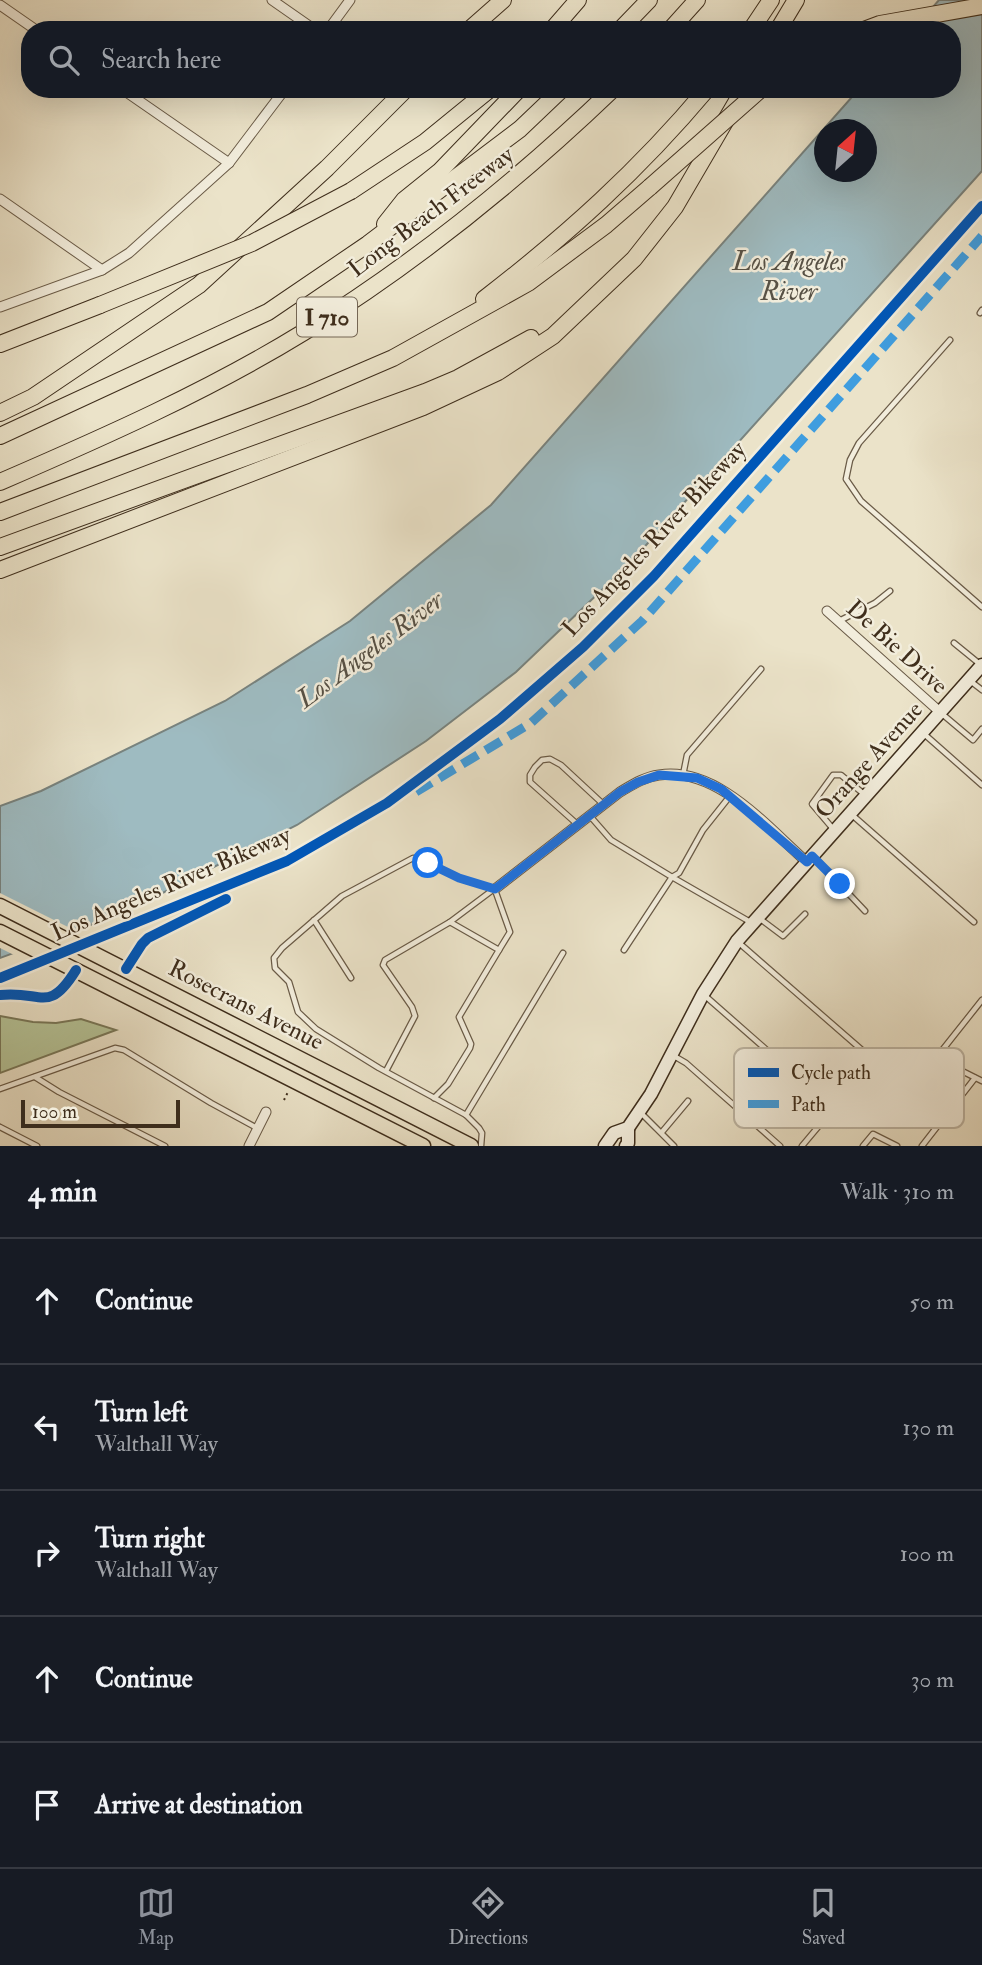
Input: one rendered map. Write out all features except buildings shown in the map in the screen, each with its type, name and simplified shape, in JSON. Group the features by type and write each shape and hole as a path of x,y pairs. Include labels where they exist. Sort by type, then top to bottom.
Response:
{"highway":[{"path":"470,21 490,0"},
{"path":"480,21 503,0"},
{"path":"560,21 578,0"},
{"path":"571,21 586,0"},
{"path":"629,21 649,0"},
{"path":"678,21 697,0"},
{"path":"757,21 771,0"},
{"path":"784,21 796,0"},
{"path":"903,21 982,6"},
{"path":"909,21 939,16 982,15"},
{"path":"0,413 33,397 199,285 327,168 396,98"},
{"path":"0,344 284,229 351,191 425,142 479,98"},
{"path":"368,244 404,201 440,172 510,98"},
{"name":"Long Beach Freeway","path":"0,436 268,312 368,244 520,129 553,98"},
{"name":"Long Beach Freeway","path":"0,482 180,400 303,332 436,243 556,143 604,98"},
{"path":"446,328 578,224 634,170 699,98"},
{"path":"0,570 466,388 498,372 553,336 624,271 674,207 739,98"},
{"path":"0,512 307,395 393,358 528,283 606,225 751,98"},
{"path":"0,547 425,392 494,359 578,312"}],"main road":[{"name":"Rosecrans Avenue","path":"0,906 471,1146"},
{"name":"Rosecrans Avenue","path":"0,932 423,1146"}],"street":[{"path":"272,0 302,21"},
{"path":"335,21 350,0"},
{"path":"0,5 23,21"},
{"path":"135,98 229,163"},
{"path":"0,307 102,270 129,253 229,163 278,98"},
{"path":"0,199 102,270"},
{"name":"De Bie Drive","path":"827,611 940,712"},
{"name":"Orange Avenue","path":"626,1146 628,1128 673,1056 703,994 737,941 982,665"},
{"path":"495,889 620,792 659,775 683,776 710,783 731,796 810,859"},
{"path":"249,1146 266,1112"},
{"name":"Orange Avenue","path":"606,1146 614,1133 628,1128"}],"lane":[{"path":"950,340 859,443 850,460 846,479 861,501 982,607"},
{"path":"838,621 875,603 890,592"},
{"path":"954,643 982,665"},
{"path":"683,776 687,755 761,669"},
{"path":"969,680 982,691"},
{"path":"940,712 973,740 982,729"},
{"path":"923,732 982,785"},
{"path":"578,825 530,782 530,775 542,760 550,759 561,765 603,804"},
{"path":"835,830 812,804 833,775 841,775 866,796"},
{"path":"624,950 672,877 679,873 704,831 731,796"},
{"path":"850,814 974,922"},
{"path":"589,816 611,840 672,877 783,936 805,914"},
{"path":"481,1146 482,1133 466,1115 331,1039 310,1024 298,1012 289,982 275,968 274,958 342,896 413,858 459,878 495,889"},
{"path":"810,859 865,911"},
{"path":"386,1071 415,1016 412,1007 383,965 385,960 450,922 495,889"},
{"path":"434,1098 448,1084 470,1048 471,1044 460,1017 510,932 495,889"},
{"path":"314,920 351,978"},
{"path":"450,922 499,950"},
{"path":"737,941 859,1048"},
{"path":"466,1115 563,953"},
{"path":"703,994 765,1048"},
{"path":"944,1048 982,1000"},
{"path":"0,1089 115,1048 258,1128"},
{"path":"673,1056 686,1063 734,1105"},
{"path":"964,1072 982,1081"},
{"path":"34,1077 165,1146"},
{"path":"964,1092 975,1077"},
{"path":"662,1132 688,1101"},
{"path":"639,1112 674,1146"},
{"path":"0,1127 37,1146"},
{"path":"760,1128 780,1146"},
{"path":"802,1146 818,1128"},
{"path":"922,1146 936,1128"},
{"path":"863,1146 873,1134 897,1146"}],"path":[{"path":"284,1100 289,1090"}],"green space":[{"path":"0,1016 56,1023 81,1019 116,1030 0,1073"}],"water":[{"name":"Los Angeles River","path":"939,0 982,0 982,171 630,563 516,672 426,741 297,825 123,913 0,958 0,806 41,791 225,701 350,621 491,505 814,140 814,182 877,182 877,119 832,119 851,98 961,98 961,21 921,21"}],"pier":[{"path":"0,893 80,933 16,956 0,948"}],"marked path":[{"path":"416,792 531,723 642,621 982,236"}],"cycle path":[{"name":"Los Angeles River Bikeway","path":"0,978 287,861 387,803 500,719 583,647 654,576 982,206"},
{"path":"126,969 148,938 226,899"},
{"path":"0,995 43,998 51,996 66,984 76,970"}],"route":[{"path":"428,863 459,878 495,889 620,792 649,778 671,775 697,778 721,789 807,862 812,856 840,884"}]}
